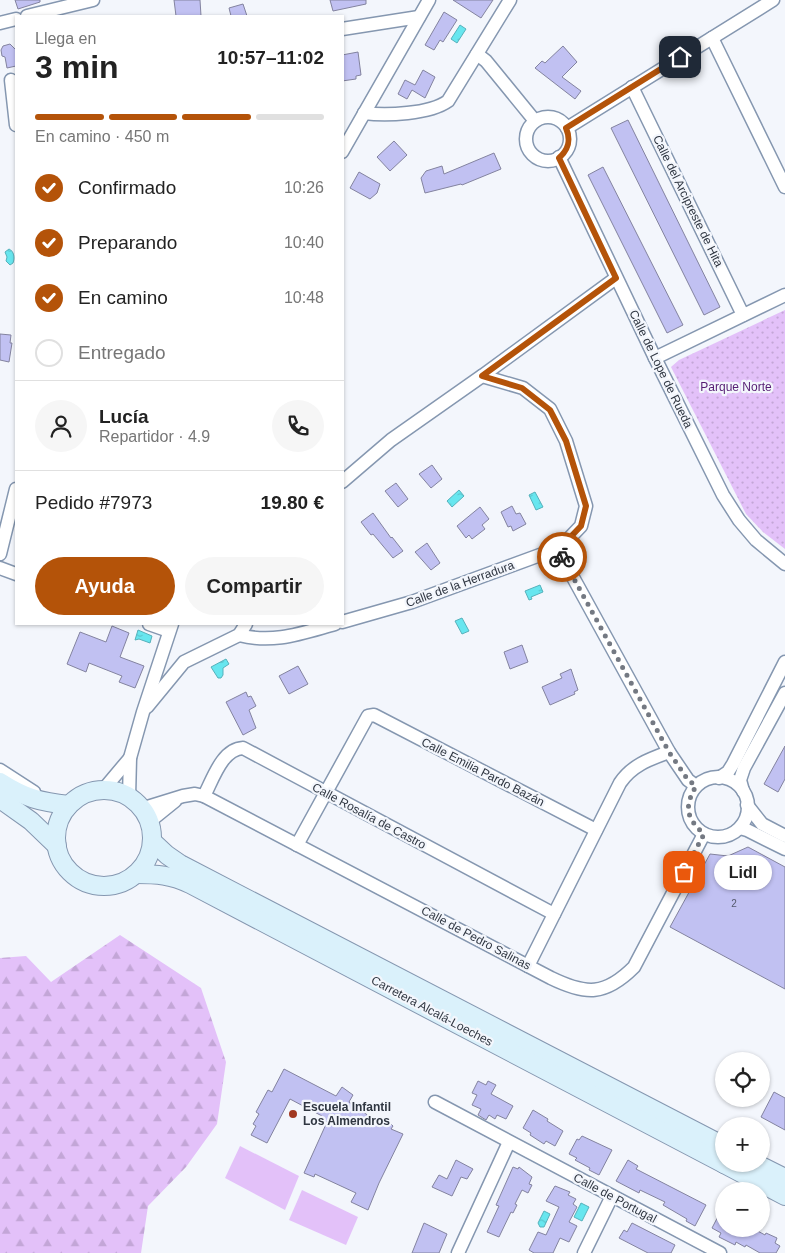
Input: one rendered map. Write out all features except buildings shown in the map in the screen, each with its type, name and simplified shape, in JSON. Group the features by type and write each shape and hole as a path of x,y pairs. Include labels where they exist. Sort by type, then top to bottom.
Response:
{"main road":[{"path":"0,782 38,802 69,805"},
{"path":"103,790 118,793 140,809 152,841 147,859 136,874 126,881 114,885 101,886 77,878 67,869 60,858 56,846 58,824 69,805 78,798 103,790"},
{"path":"0,799 31,821 56,846"},
{"name":"Carretera Alcalá-Loeches","path":"152,841 180,864 715,1141"},
{"name":"Carretera Alcalá-Loeches","path":"136,874 174,877 190,884 715,1159"},
{"path":"770,1170 785,1178"},
{"name":"Carretera Alcalá-Loeches","path":"739,1172 785,1196"}],"street":[{"path":"31,15 93,0"},
{"path":"344,148 429,0"},
{"path":"364,113 382,115 434,109 442,106 448,101 510,0"},
{"path":"566,128 773,0"},
{"path":"344,29 420,17"},
{"path":"0,23 15,19"},
{"path":"712,38 785,187"},
{"path":"477,54 486,60 535,121"},
{"path":"9,80 15,119"},
{"name":"Calle del Arcipreste de Hita","path":"632,87 744,315"},
{"path":"545,117 554,118 562,122 566,128 569,140 567,148 559,158 544,160 530,152 526,141 527,133 535,121 545,117"},
{"name":"Calle de Lope de Rueda","path":"559,158 723,495 738,520 756,540 785,564"},
{"path":"344,480 391,440 616,278"},
{"path":"655,358 785,295"},
{"path":"482,376 522,388 550,410 566,441 586,506 581,526 558,550 669,752 688,780 696,786"},
{"path":"0,554 15,493"},
{"name":"Calle de la Herradura","path":"344,621 412,602 540,554 558,550"},
{"path":"0,568 15,574"},
{"path":"103,790 130,758 142,712 170,627 156,625"},
{"path":"142,712 184,662 242,629 252,638 283,638 331,625"},
{"path":"719,778 728,772 733,764 785,662"},
{"path":"743,791 738,785 724,778 708,779 696,786 689,799 688,813 693,824 704,834 714,837 728,836 740,828 745,821 747,805 740,780 744,768 781,710 785,692"},
{"name":"Calle Emilia Pardo Bazán","path":"326,793 368,716 374,716 596,830"},
{"name":"Calle Rosalía de Castro","path":"204,796 226,755 237,748 243,748 554,914"},
{"path":"528,966 625,776 647,760 669,752"},
{"path":"130,758 140,809"},
{"path":"0,770 50,803"},
{"path":"297,845 326,793"},
{"name":"Calle de Pedro Salinas","path":"140,809 183,796 195,794 204,796 571,988 589,991 607,988 621,980 634,967 704,834"},
{"path":"747,805 762,824 785,836"},
{"path":"740,828 748,830 785,849"},
{"name":"Calle de Portugal","path":"435,1102 715,1252"},
{"path":"458,1253 510,1142"},
{"path":"584,1253 612,1196"}],"green space":[{"name":"Parque Norte","path":"785,310 785,549 763,532 746,514 671,367 679,360"},
{"path":"120,935 201,988 226,1062 217,1124 186,1167 148,1206 141,1253 0,1253 0,958 26,956 51,982"},
{"path":"240,1146 299,1176 285,1210 225,1178"},
{"path":"302,1190 358,1217 346,1245 289,1220"}],"water":[{"path":"460,25 466,29 457,43 451,39"},
{"path":"9,249 14,257 13,263 10,265 6,261 5,252"},
{"path":"459,490 464,496 452,507 447,501"},
{"path":"535,492 543,507 536,510 529,495"},
{"path":"540,585 543,592 531,597 532,599 529,600 525,591"},
{"path":"462,618 469,631 462,634 455,621"},
{"path":"138,630 152,636 150,643 139,639 135,640"},
{"path":"226,659 229,664 223,668 221,678 218,678 211,667"},
{"path":"581,1203 589,1207 582,1221 574,1217"},
{"path":"544,1211 550,1214 544,1227 540,1227 538,1223"}],"way so far":[{"path":"562,557 669,752 688,780 696,786 689,799 688,813 693,824 704,834 684,872"}],"place":[{"name":"Lidl","path":"684,872"},
{"name":"Escuela Infantil Los Almendros","path":"293,1114"}],"route":[{"path":"562,557 558,550 581,526 586,506 566,441 550,410 522,388 482,376 616,278 559,158 567,148 569,140 566,128 680,57"}]}
